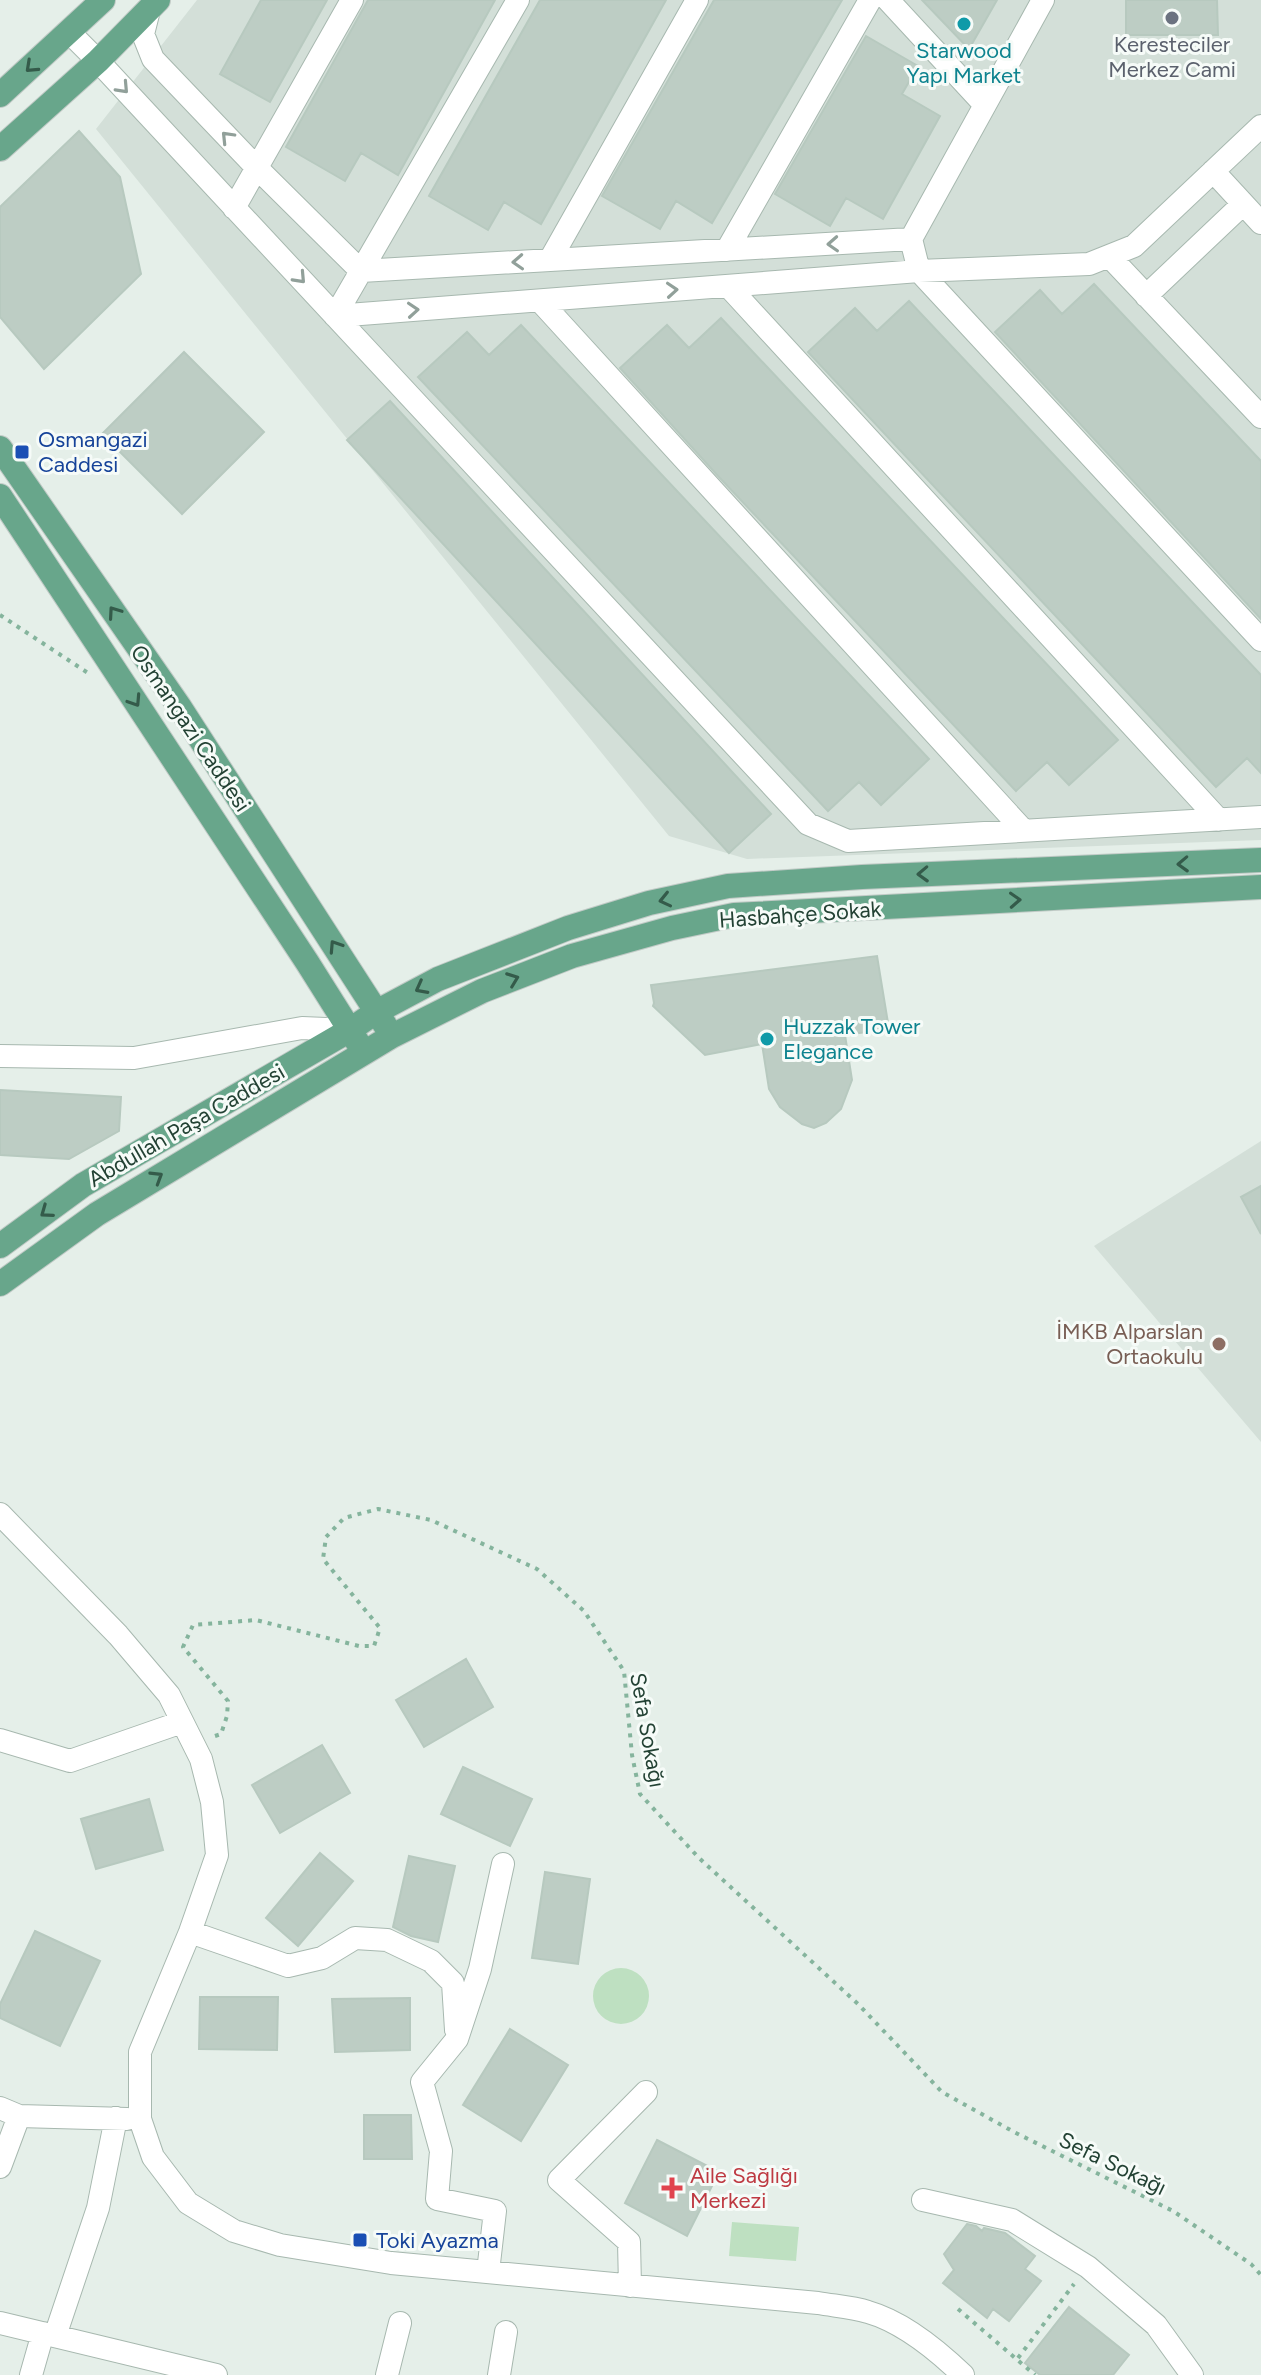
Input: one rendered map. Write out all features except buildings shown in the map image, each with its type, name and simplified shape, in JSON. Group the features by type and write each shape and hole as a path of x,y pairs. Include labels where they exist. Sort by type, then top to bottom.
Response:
{"main road":[{"path":"0,95 103,0"},
{"path":"0,149 98,61 154,5"},
{"name":"Osmangazi Caddesi","path":"0,448 179,706 392,1036"},
{"name":"Osmangazi Caddesi","path":"0,496 364,1053"},
{"name":"Hasbahçe Sokak","path":"376,1012 438,979 568,928 649,903 728,886 862,877 1261,860"},
{"name":"Hasbahçe Sokak","path":"364,1053 482,991 572,956 672,928 734,915 1261,887"},
{"name":"Abdullah Paşa Caddesi","path":"0,1246 83,1185 376,1012"},
{"name":"Abdullah Paşa Caddesi","path":"0,1284 110,1206 364,1053"}],"street":[{"path":"234,208 352,0"},
{"path":"335,316 518,0"},
{"path":"550,260 697,0"},
{"path":"727,250 870,0"},
{"path":"888,0 985,105"},
{"path":"1043,0 911,239 919,271 1261,640"},
{"path":"154,5 143,34 153,59 361,271 911,239"},
{"path":"69,32 808,824 848,841 1261,817"},
{"path":"335,316 919,271 1089,264 1134,246 1261,126"},
{"path":"1213,171 1261,223"},
{"path":"1146,296 1243,204"},
{"path":"1109,256 1261,417"},
{"path":"728,286 1219,820"},
{"path":"540,301 1024,831"},
{"path":"0,1056 134,1058 302,1028 350,1030"},
{"path":"0,1514 118,1635 169,1695 201,1759 212,1802 217,1855 190,1932 140,2052 140,2119 153,2157 188,2203 234,2231 280,2245 377,2261 818,2303 868,2312 909,2332 963,2375"},
{"path":"0,1740 70,1761 182,1722"},
{"path":"488,2272 495,2211 437,2199 441,2151 422,2082 457,2039 480,1969 503,1864"},
{"path":"190,1932 288,1966 322,1958 355,1938 387,1940 431,1961 453,1983 457,2039"},
{"path":"630,2286 629,2242 559,2180 646,2092"},
{"path":"0,2167 9,2112 140,2119"},
{"path":"31,2375 98,2208 116,2118"},
{"path":"923,2200 1012,2220 1088,2267 1156,2325 1192,2375"},
{"path":"0,2323 216,2375"},
{"path":"387,2375 400,2323"},
{"path":"499,2375 506,2332"}],"path":[{"path":"0,615 93,677"},
{"name":"Sefa Sokağı","path":"193,1743 221,1734 228,1701 183,1647 193,1625 256,1620 359,1646 374,1646 380,1628 323,1559 326,1537 344,1518 378,1509 431,1520 537,1569 584,1611 624,1671 632,1755 640,1794 698,1857 858,2004 942,2092 1014,2132 1173,2211 1251,2264 1261,2275"},
{"path":"1018,2358 1088,2267"},
{"path":"958,2309 1035,2375"}],"shaded area":[{"path":"197,0 1261,0 1261,840 747,859 669,836 96,129"},
{"name":"İMKB Alparslan Ortaokulu","path":"1261,1141 1261,1442 1094,1246"}],"green space":[{"path":"621,1968 641,1976 649,1996 641,2016 621,2024 601,2016 593,1996 601,1976"},
{"path":"732,2222 799,2227 796,2261 729,2256"}],"place":[{"name":"Keresteciler Merkez Cami","path":"1172,18"},
{"name":"Starwood Yapı Market","path":"964,24"},
{"name":"Osmangazi̇ Caddesi̇","path":"22,452"},
{"name":"Huzzak Tower Elegance","path":"767,1039"},
{"name":"İMKB Alparslan Ortaokulu","path":"1219,1344"},
{"name":"Aile Sağlığı Merkezi","path":"672,2188"},
{"name":"Toki Ayazma","path":"360,2240"}]}
